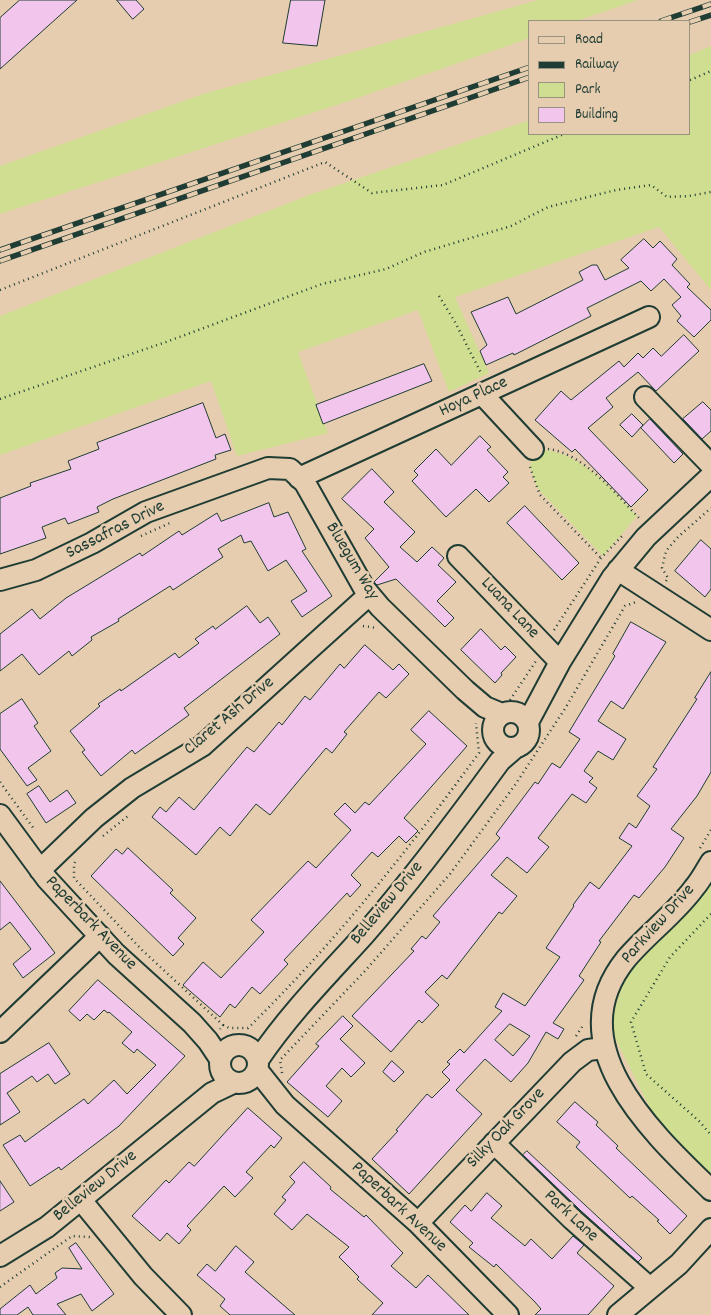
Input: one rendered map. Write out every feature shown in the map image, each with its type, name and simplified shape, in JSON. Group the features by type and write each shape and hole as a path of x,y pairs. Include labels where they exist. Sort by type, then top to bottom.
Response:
{"street":[{"name":"Hoya Place","path":"294,473 483,387 649,318"},
{"path":"483,387 533,449"},
{"path":"645,397 711,465"},
{"name":"Sassafras Drive","path":"0,580 36,570 92,543 146,512 268,468 294,473"},
{"name":"Bluegum Way","path":"294,473 305,483 370,595 465,690 507,723 499,744 515,748"},
{"path":"507,723 544,689 618,570 646,537 711,476"},
{"name":"Luana Lane","path":"458,556 560,662"},
{"path":"618,570 711,630"},
{"name":"Claret Ash Drive","path":"40,870 94,818 132,788 202,746 370,595"},
{"name":"Belleview Drive","path":"0,1256 47,1227 189,1112 210,1088 239,1064 292,1012 364,935 479,790 500,761 527,740 530,734 507,723 479,790"},
{"name":"Paperbark Avenue","path":"0,815 40,870 100,936 192,1023 208,1041 239,1064 418,1223 508,1315"},
{"name":"Parkview Drive","path":"711,862 694,888 626,960 608,989 602,1018 604,1048 620,1085 647,1126 711,1190"},
{"path":"0,1032 100,936"},
{"name":"Paperbark Avenue","path":"192,1023 218,1031 239,1064"},
{"name":"Silky Oak Grove","path":"418,1223 572,1062 588,1050 604,1048"},
{"name":"Park Lane","path":"494,1143 572,1220 650,1288"},
{"path":"81,1200 143,1276 181,1315"},
{"path":"618,1315 679,1264 711,1229"}],"path":[{"path":"691,80 711,71"},
{"path":"0,290 325,162 372,194 443,185 562,135"},
{"path":"0,399 175,339 322,284 386,269 424,252 511,226 548,207 616,190 651,185 667,197 711,192"},
{"path":"439,296 455,322 483,387"},
{"path":"601,558 540,494 530,467 533,449 551,449 596,473 639,518"},
{"path":"282,1074 280,1060 364,972 455,866 515,785 561,715 625,606 642,600 650,605 668,578 662,568 666,551 678,536 711,508"},
{"path":"137,539 173,522"},
{"path":"345,617 358,631 364,625 384,630"},
{"path":"64,846 78,860 74,864 74,878 218,1031 229,1028 248,1028 279,998 350,918 416,839 479,753 477,724 470,718"},
{"path":"0,782 35,830"},
{"path":"98,839 133,811"},
{"path":"711,914 670,957 631,1022 646,1074 699,1121 711,1135"},
{"path":"0,1287 72,1236 94,1238 104,1229"}],"green space":[{"path":"538,0 638,0 580,20 528,20 528,39 346,102 0,214 0,166 203,94"},
{"path":"711,46 711,290 659,227 455,297 489,373 449,392 418,310 298,352 328,433 237,456 211,381 0,455 0,316 309,195 528,121 528,135 691,135 691,55"},
{"path":"533,449 565,455 578,462 603,481 637,516 603,556 538,489 530,467"},
{"path":"711,863 711,1175 656,1120 609,1026 629,964"}],"building":[{"path":"20,0 77,0 0,69 0,18"},
{"path":"117,0 136,0 144,9 133,19"},
{"path":"291,0 325,0 317,46 283,43"},
{"path":"644,239 653,248 660,241 677,259 672,265 690,284 687,287 711,310 711,320 694,337 677,321 681,316 672,305 681,297 664,279 651,291 641,281 587,308 591,316 514,355 513,353 486,365 480,351 487,345 471,312 508,297 516,314 583,280 579,272 592,265 597,265 605,280 629,268 621,260"},
{"path":"684,335 699,351 656,391 638,372 606,398 613,407 588,428 648,490 631,507 575,449 572,452 535,420 561,391 571,400 619,361 624,367 638,353 643,358 653,348 661,356"},
{"path":"424,364 432,381 323,424 316,405"},
{"path":"703,402 711,410 711,431 702,439 683,419"},
{"path":"203,403 216,438 225,434 231,450 215,455 216,459 113,499 97,507 99,512 68,524 65,518 42,527 46,538 0,554 0,498 31,486 30,483 71,469 68,461 99,449 97,443"},
{"path":"632,414 643,425 632,437 620,425"},
{"path":"650,419 683,454 674,463 641,428"},
{"path":"480,436 491,447 487,450 508,472 503,477 509,483 489,502 476,489 446,517 412,481 418,475 414,471 436,449 451,465"},
{"path":"372,469 394,492 384,502 415,532 400,547 417,562 432,547 444,558 438,565 456,582 437,601 454,618 445,627 396,579 377,585 374,582 389,567 365,538 374,529 342,499"},
{"path":"269,503 274,517 288,512 306,549 302,551 332,596 302,617 291,601 307,591 286,560 268,571 251,541 244,543 241,535 218,549 223,557 173,590 170,586 118,619 119,621 91,637 92,640 72,656 69,651 39,675 22,654 0,671 0,634 32,609 40,619 66,598 140,553 142,556 179,531 182,535 217,513 221,521"},
{"path":"525,506 579,563 562,580 507,523"},
{"path":"701,540 711,549 711,589 705,597 675,571"},
{"path":"247,606 260,623 268,617 280,634 184,708 189,715 135,754 132,750 101,776 82,752 85,750 70,731 100,706 98,704 120,689 121,691 175,653 179,658 199,643 195,639 213,626 215,629"},
{"path":"631,622 666,642 623,709 611,701 598,721 626,739 613,760 598,751 584,771 593,778 589,782 597,788 586,803 572,794 538,838 549,847 527,873 507,857 491,875 517,896 502,914 499,912 447,979 442,975 425,992 439,1005 422,1023 419,1020 391,1052 352,1016 414,951 411,949 422,936 426,939 440,922 433,916 500,838 496,834 535,782 538,784 552,763 560,768 580,739 569,732 615,656 613,654"},
{"path":"481,629 501,650 505,646 516,657 501,673 502,675 495,683 461,650"},
{"path":"365,645 393,670 399,664 409,674 386,698 379,692 344,732 347,734 332,753 326,748 270,815 256,804 230,836 220,827 196,855 152,817 160,807 166,812 179,797 194,810 247,747 254,752 279,722 282,725 305,696 310,700 340,664 344,668"},
{"path":"711,672 711,772 697,796 671,829 684,838 665,867 639,898 634,895 599,941 601,942 579,976 584,980 553,1023 564,1029 558,1039 546,1032 528,1063 511,1082 485,1059 456,1090 482,1114 409,1194 372,1159 398,1131 396,1130 427,1094 432,1098 450,1080 442,1072 450,1064 447,1062 460,1049 464,1053 502,1011 495,1007 503,993 525,1006 560,957 546,948 590,882 599,889 632,846 619,838 629,823 636,828 650,806 637,796 657,769 653,767 697,699 695,698","holes":["510,1024 530,1036 513,1056 495,1040"]},
{"path":"22,699 38,723 34,726 51,751 28,768 37,780 27,786 0,749 0,714"},
{"path":"429,711 467,746 404,818 418,831 406,843 399,836 378,857 372,852 351,875 361,885 350,897 347,893 284,960 288,964 260,994 252,987 235,1008 230,1004 220,1017 183,985 203,962 221,978 264,932 251,920 308,861 316,868 351,830 334,814 345,803 355,813 365,802 369,805 426,744 411,730"},
{"path":"39,786 50,802 67,790 76,803 46,823 27,794"},
{"path":"128,848 173,890 170,893 196,918 178,938 184,944 173,956 91,876 116,849 122,854"},
{"path":"0,881 55,953 23,978 13,964 31,949 10,922 0,930"},
{"path":"98,980 185,1056 119,1126 61,1170 59,1167 30,1186 3,1145 20,1135 25,1142 84,1099 88,1104 114,1080 127,1094 156,1065 137,1049 134,1053 122,1043 132,1032 109,1012 104,1010 94,1020 87,1014 80,1021 69,1011"},
{"path":"343,1016 353,1026 340,1039 365,1063 351,1077 342,1068 326,1086 342,1101 328,1117 287,1082 319,1046 316,1044"},
{"path":"49,1043 70,1074 55,1084 48,1074 37,1082 32,1076 7,1093 20,1112 0,1125 0,1074"},
{"path":"392,1061 404,1072 394,1082 383,1072"},
{"path":"575,1102 598,1122 596,1125 618,1146 616,1148 687,1216 670,1234 657,1221 659,1220 632,1196 630,1198 576,1147 580,1142 557,1122"},
{"path":"248,1108 282,1138 274,1148 271,1145 246,1172 253,1178 235,1197 224,1186 187,1226 191,1230 179,1244 167,1233 160,1241 132,1216 166,1180 169,1183 189,1162 194,1166"},
{"path":"527,1151 642,1258 638,1262 580,1210 523,1155"},
{"path":"304,1162 331,1187 330,1189 364,1217 366,1215 403,1253 391,1266 416,1288 428,1275 469,1315 372,1315 383,1303 357,1279 359,1277 339,1257 349,1247 307,1214 292,1230 274,1214 286,1200 282,1197 295,1182 290,1177"},
{"path":"0,1181 14,1202 0,1211"},
{"path":"487,1193 502,1206 491,1218 525,1246 531,1239 552,1259 573,1236 584,1245 577,1253 614,1286 588,1315 535,1315 541,1309 535,1302 496,1264 494,1267 469,1247 473,1243 450,1222 465,1205 471,1211"},
{"path":"76,1243 114,1294 92,1311 81,1294 57,1304 66,1315 33,1315 28,1307 17,1315 0,1315 0,1309 30,1285 36,1294 57,1278 55,1273 62,1268 82,1269 69,1248"},
{"path":"236,1246 254,1262 245,1272 295,1315 230,1315 220,1306 225,1299 197,1275 207,1264 215,1271"}],"railway":[{"path":"664,20 711,4"},
{"path":"691,22 711,15"},
{"path":"0,250 528,68"},
{"path":"0,261 528,78"}]}
